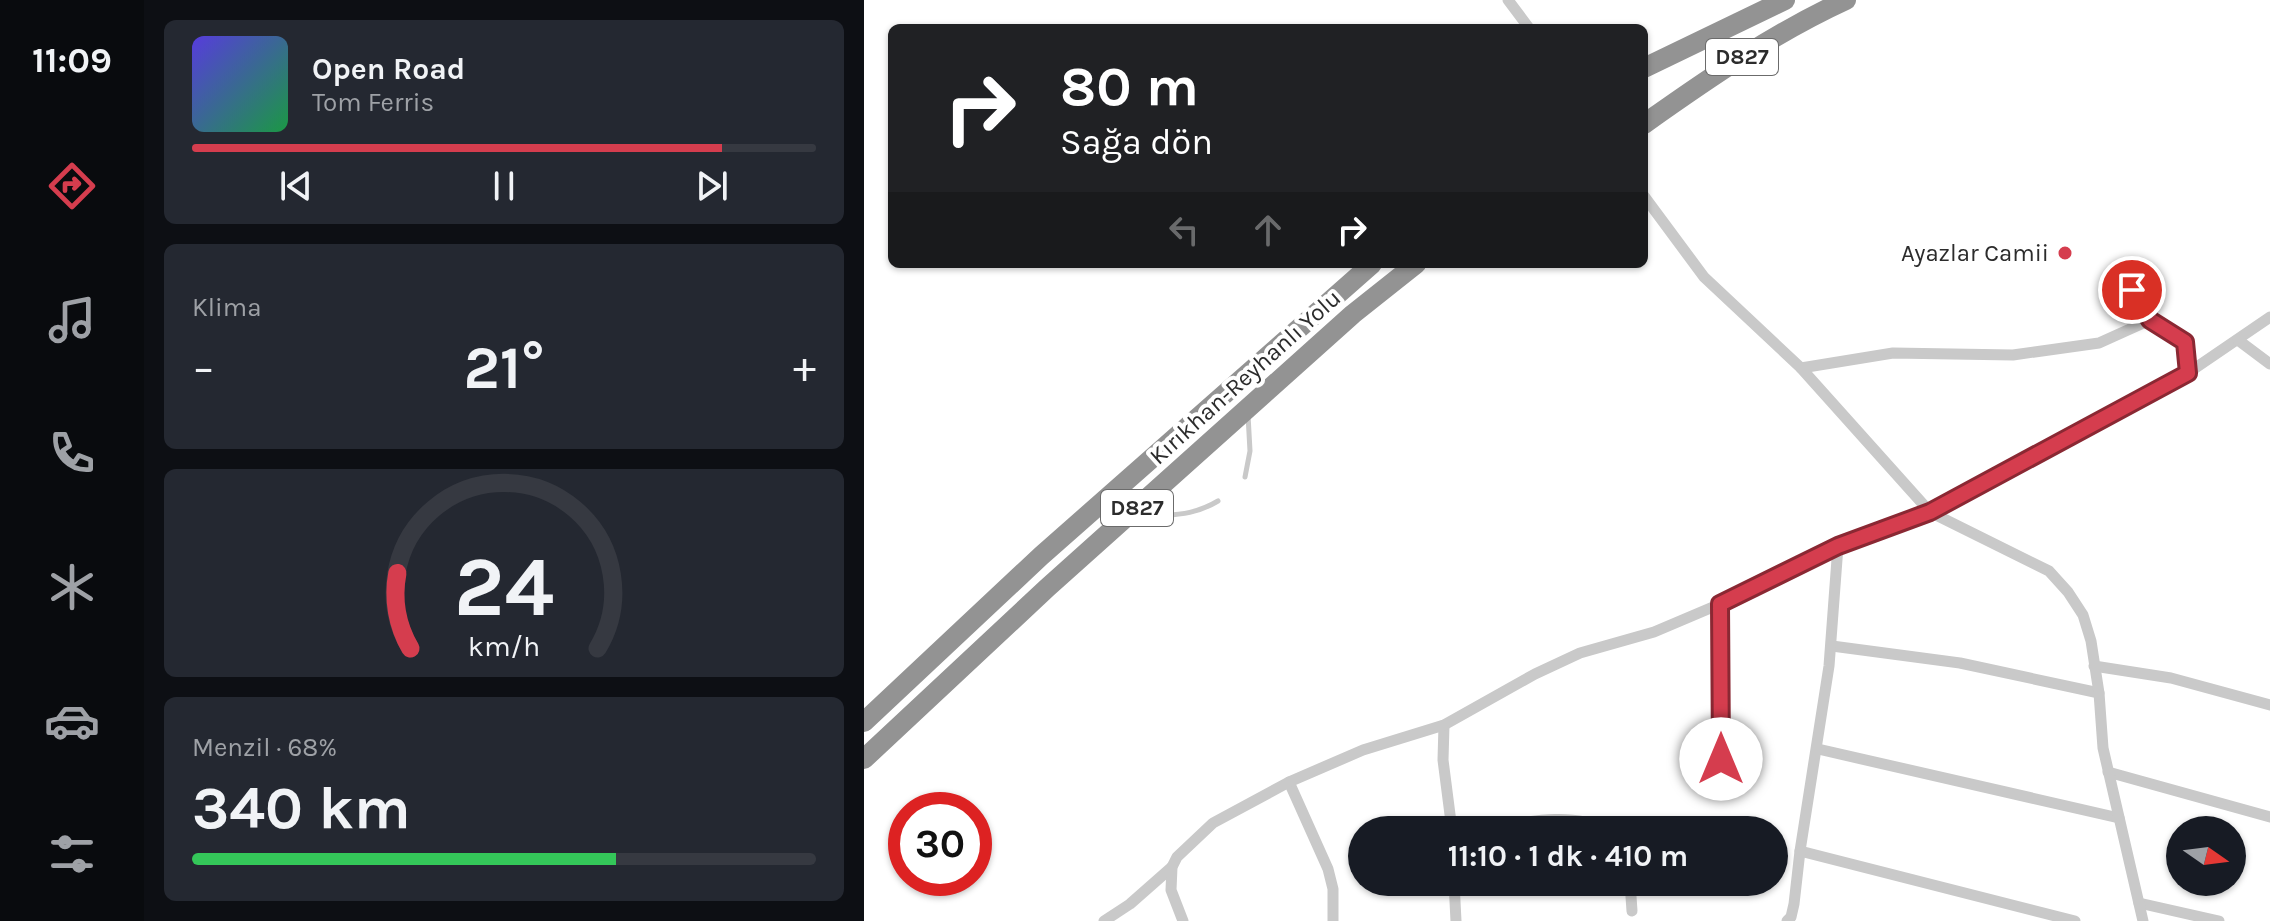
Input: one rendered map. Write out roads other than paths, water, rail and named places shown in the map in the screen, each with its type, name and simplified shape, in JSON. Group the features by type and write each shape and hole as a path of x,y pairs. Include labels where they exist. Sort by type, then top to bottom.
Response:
{"highway":[{"name":"D827","path":"1648,66 1785,0"},
{"name":"D827","path":"1648,121 1731,63 1846,0"},
{"name":"Kırıkhan-Reyhanlı Yolu","path":"864,722 1041,556 1367,268"},
{"name":"Kırıkhan-Reyhanlı Yolu","path":"864,759 1115,527 1353,314 1411,268"}],"street":[{"path":"1508,0 1526,24"},
{"path":"1648,201 1704,277 1801,368 1930,512 2049,571 2068,592 2083,615 2091,641 2103,748 2143,921"},
{"path":"1104,921 1130,904 1172,867 1177,857 1213,823 1289,782 1363,750 1444,725 1535,674 1580,653 1654,632 1720,604 1838,546 1930,512 2188,373 2270,317"},
{"path":"1801,368 1893,353 2013,355 2099,343 2150,320 2185,342 2188,373"},
{"path":"2238,340 2270,364"},
{"path":"1787,921 1794,904 1818,749 1832,646 1838,546"},
{"path":"1720,604 1721,759"},
{"path":"1832,646 1960,663 2099,693"},
{"path":"2094,666 2171,678 2270,705"},
{"path":"1444,725 1443,760 1450,816"},
{"path":"1818,749 2119,818"},
{"path":"2108,772 2270,817"},
{"path":"1289,782 1328,869 1333,889 1333,921"},
{"path":"1800,851 2075,921"},
{"path":"1172,867 1171,890 1183,921"},
{"path":"1455,896 1456,921"},
{"path":"1631,896 1632,911"},
{"path":"2139,903 2219,921"}],"lane":[{"path":"2132,290 2150,320"},
{"path":"1245,477 1250,451 1247,410"},
{"path":"1115,527 1138,518 1182,515 1218,501"}],"place":[{"name":"Ayazlar Camii","path":"2065,253"}]}
